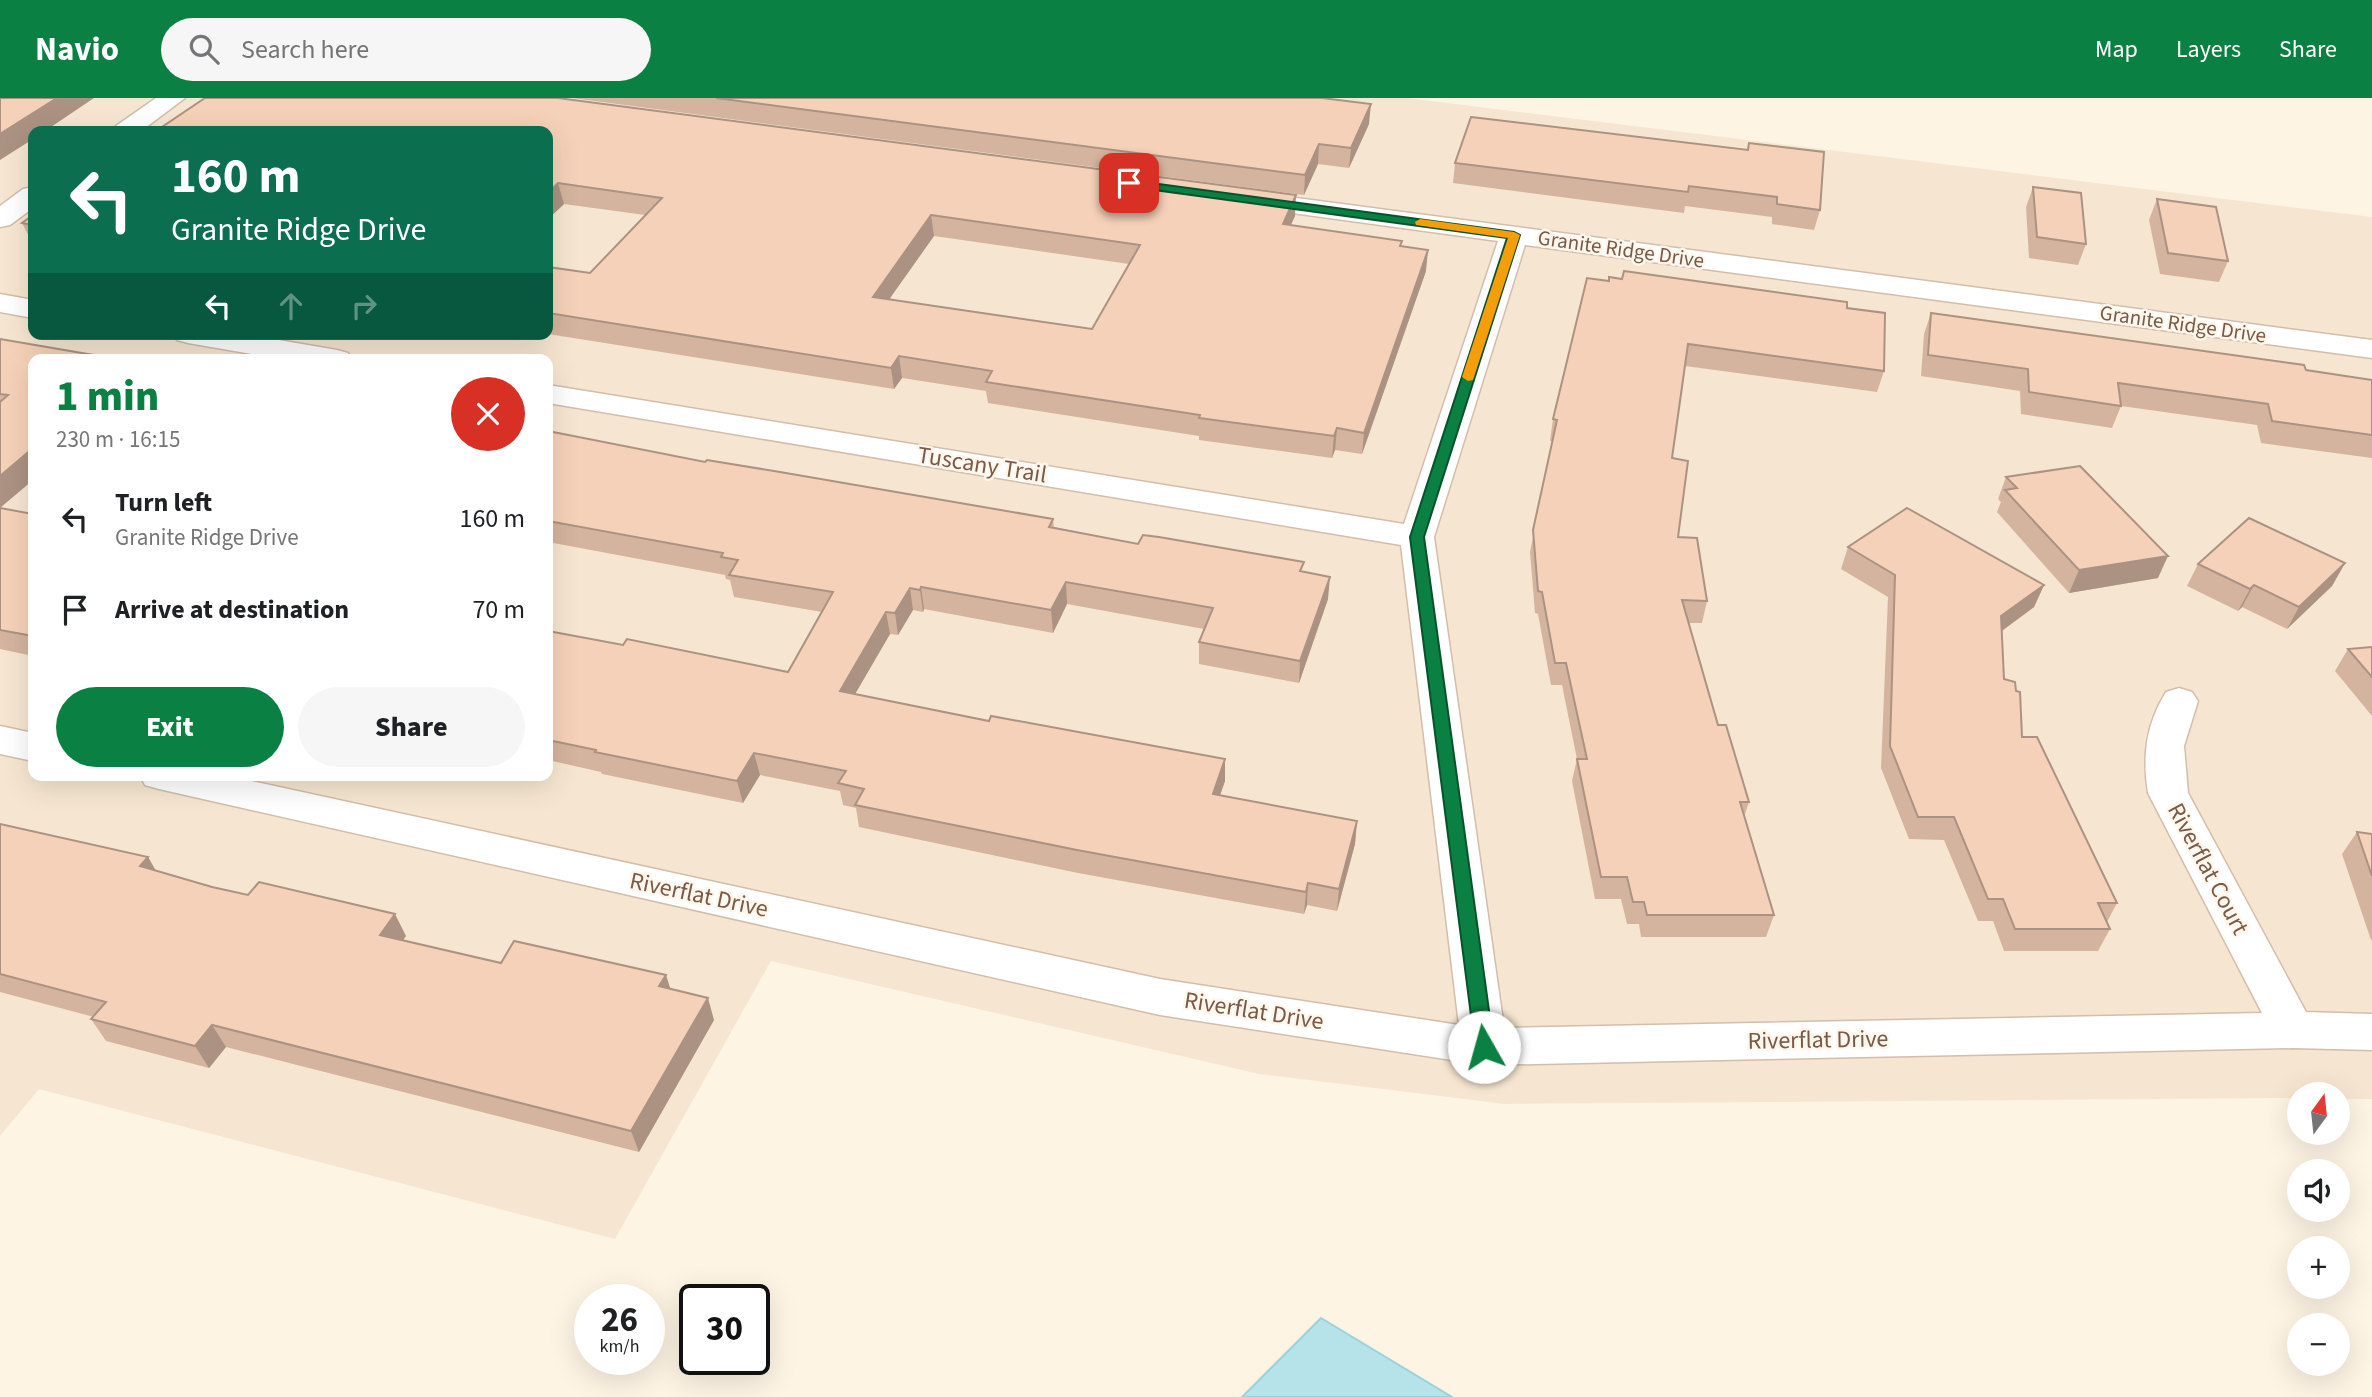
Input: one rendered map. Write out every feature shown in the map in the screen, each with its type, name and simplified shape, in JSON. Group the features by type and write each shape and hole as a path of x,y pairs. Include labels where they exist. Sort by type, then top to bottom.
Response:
{"street":[{"path":"132,126 172,98"},
{"name":"Granite Ridge Drive","path":"1225,196 2372,349"},
{"path":"0,219 28,199"},
{"path":"1484,1047 1417,537 1514,235"},
{"path":"0,303 28,308"},
{"path":"224,340 307,354"},
{"name":"Tuscany Trail","path":"553,395 1417,537"},
{"name":"Riverflat Court","path":"2179,701 2164,737 2163,770 2168,793 2293,1030"},
{"path":"0,740 28,746"},
{"name":"Riverflat Drive","path":"186,781 1160,997 1484,1047 2293,1030 2372,1032"}],"shaded area":[{"path":"0,98 1407,98 2372,217 2372,1099 2350,1099 2350,1082 2287,1082 2287,1098 1505,1104 1259,1074 771,961 615,1239 39,1089 0,1136"}],"water":[{"path":"1321,1318 1452,1397 1242,1397"}],"building":[{"path":"0,98 57,98 0,134"},
{"path":"205,98 558,98 1296,195 1283,224 1402,241 1400,246 1428,250 1364,433 1337,428 1334,436 1199,418 1200,415 986,382 992,371 899,356 891,368 553,314 553,268 590,273 662,198 558,183 553,188 553,126 163,126","holes":["931,215 1140,245 1092,329 873,297"]},
{"path":"716,98 1322,98 1371,104 1351,148 1319,144 1305,175"},
{"path":"1471,117 1748,150 1749,143 1824,152 1820,210 1777,204 1777,197 1689,186 1688,192 1455,163"},
{"path":"2033,187 2081,193 2086,244 2037,237"},
{"path":"2157,199 2216,207 2228,261 2168,253"},
{"path":"1624,271 1847,302 1847,308 1885,313 1884,371 1688,344 1672,458 1688,461 1678,537 1697,538 1707,601 1682,600 1718,725 1726,725 1749,802 1740,802 1774,915 1647,915 1644,902 1633,902 1627,877 1601,877 1577,759 1587,759 1566,663 1555,663 1542,592 1538,591 1533,530 1557,420 1553,419 1587,278 1609,281 1609,277 1622,279"},
{"path":"1931,313 2304,365 2306,370 2372,380 2372,435 2272,421 2268,404 2118,383 2121,406 2029,392 2028,369 1928,355"},
{"path":"0,339 88,354 28,354 28,452 0,476 0,402 8,395 0,394"},
{"path":"553,432 705,462 707,460 1053,519 1049,527 1138,544 1143,535 1304,562 1300,571 1330,577 1300,661 1199,642 1213,608 1066,582 1051,610 921,587 920,590 910,588 895,613 886,612 840,691 989,721 991,716 1225,759 1213,794 1357,821 1339,889 1308,883 1306,892 1077,850 855,805 864,789 838,783 846,771 754,753 737,781 553,741 553,632 623,645 627,639 788,672 833,592 729,575 738,560 721,557 723,553 553,522"},
{"path":"2080,466 2168,556 2079,570 2005,490 2017,488 2006,477"},
{"path":"0,508 28,513 28,635 0,630"},
{"path":"1907,508 2044,585 2001,616 2004,679 2015,682 2016,691 2020,692 2022,737 2037,737 2117,903 2098,903 2110,929 2015,929 2003,899 1988,899 1954,817 1918,817 1890,746 1895,575 1848,547"},
{"path":"2249,518 2345,563 2299,607 2254,585 2250,589 2198,564"},
{"path":"2372,647 2372,677 2348,649"},
{"path":"0,824 148,857 140,866 212,887 248,895 259,882 395,914 380,935 501,963 514,941 666,975 659,986 708,998 631,1131 212,1025 195,1046 91,1019 106,1002 0,974"},
{"path":"2357,832 2372,834 2372,876"}],"slow traffic":[{"path":"1420,222 1514,235 1468,377"}],"route":[{"path":"1129,183 1514,235 1417,537 1484,1047"}]}
